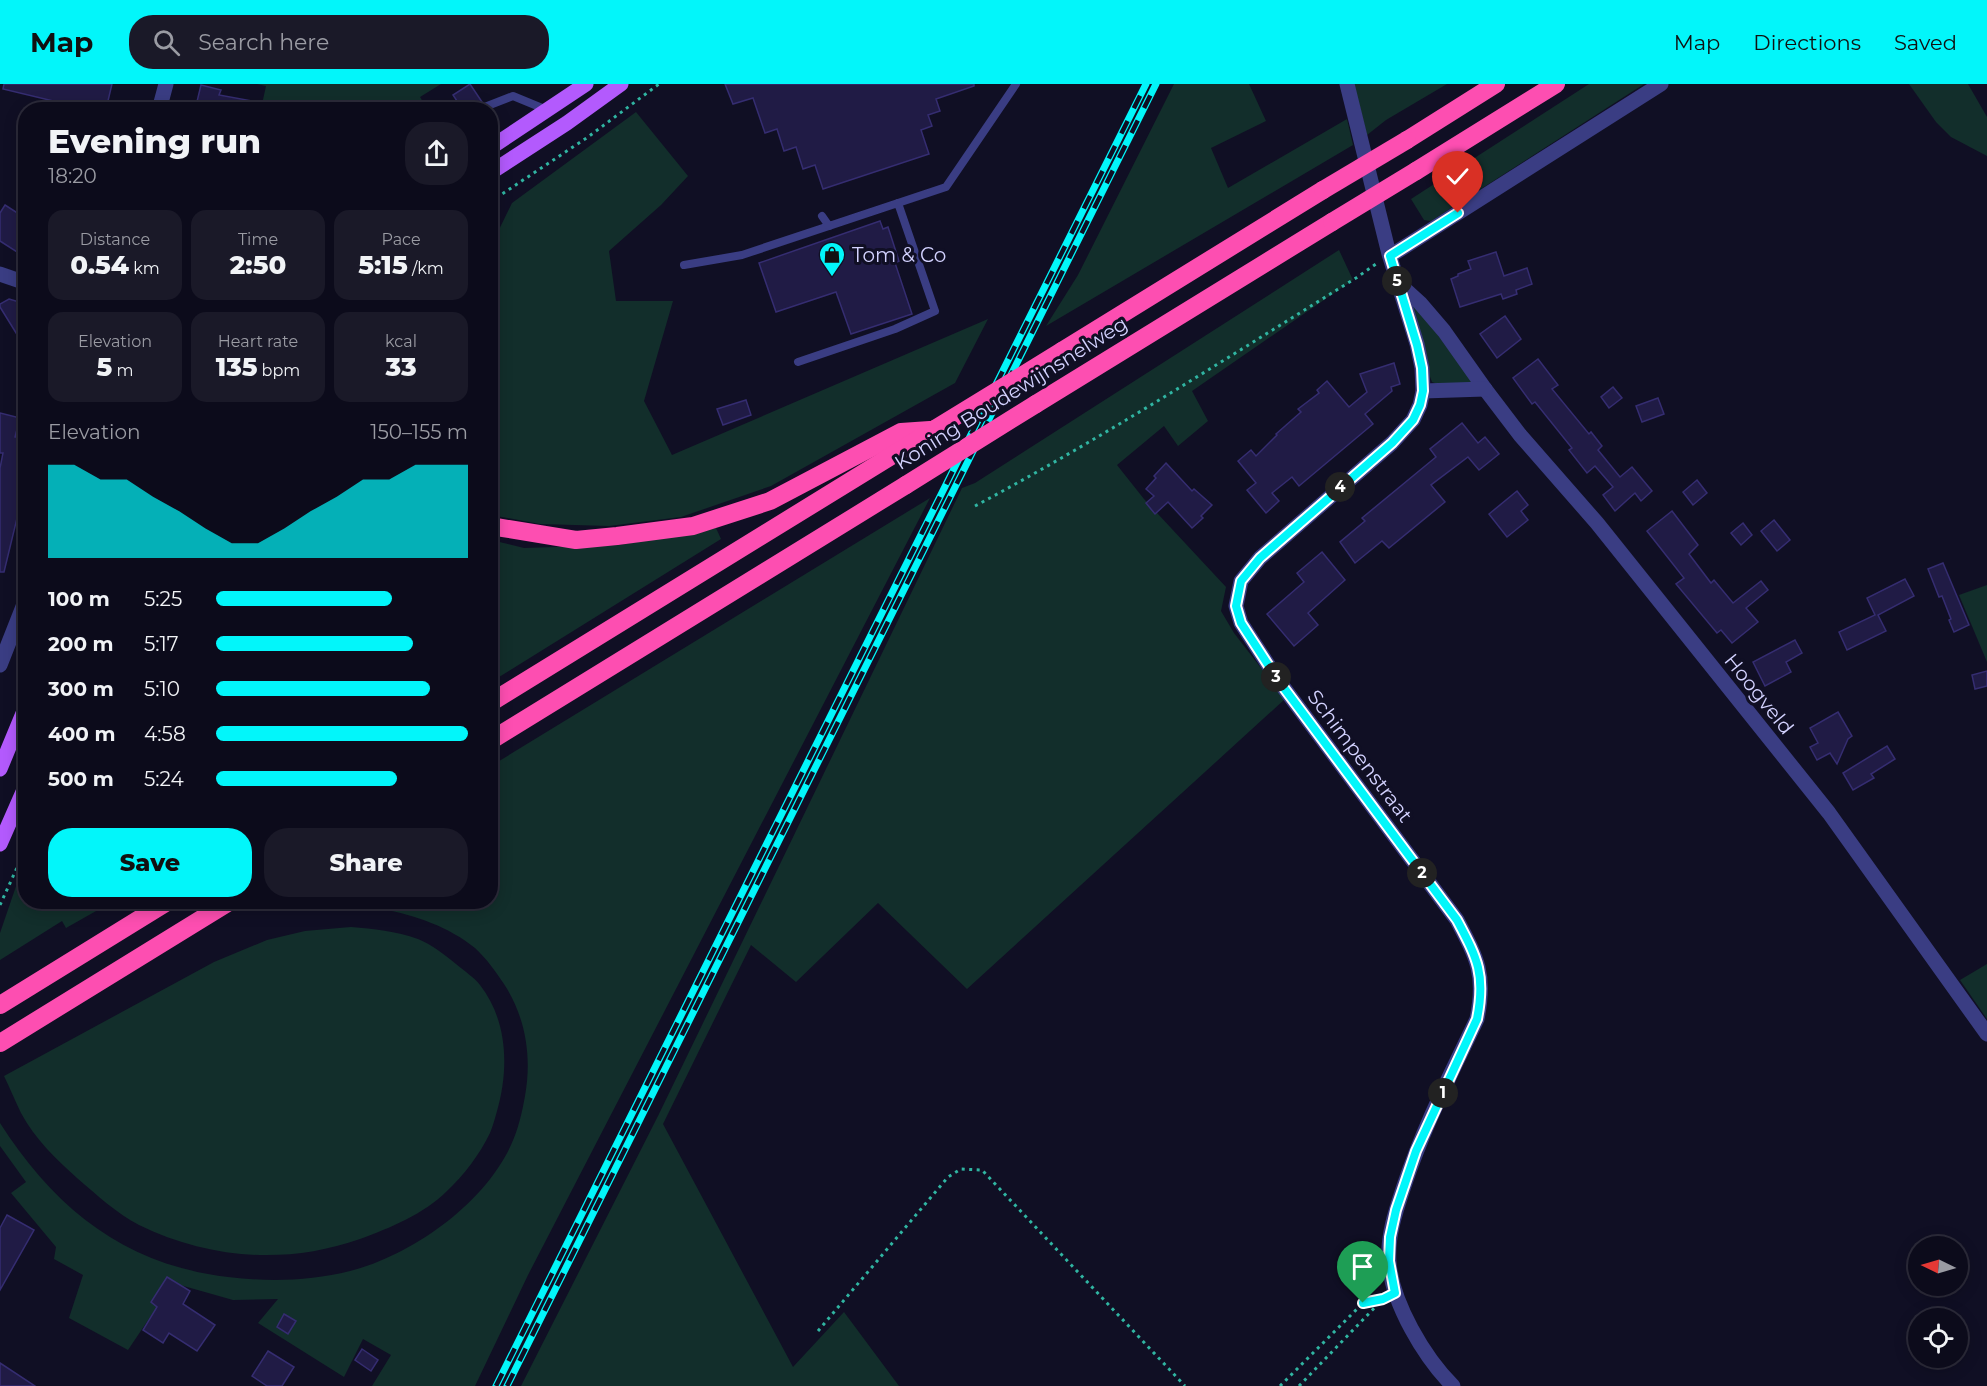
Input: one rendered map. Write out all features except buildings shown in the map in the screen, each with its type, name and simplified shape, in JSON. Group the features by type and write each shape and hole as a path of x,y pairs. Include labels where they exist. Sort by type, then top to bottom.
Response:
{"highway":[{"name":"Koning Boudewijnsnelweg","path":"498,697 1496,84"},
{"name":"Koning Boudewijnsnelweg","path":"498,736 1556,84"},
{"path":"498,527 576,540 693,526 770,501 901,432 935,429"},
{"path":"0,1005 148,909"},
{"path":"0,1043 218,909"}],"main road":[{"path":"498,143 586,84"},
{"path":"498,168 567,123 621,84"},
{"path":"0,769 18,725"},
{"path":"0,844 18,803"}],"street":[{"path":"161,102 166,84"},
{"name":"Schimpenstraat","path":"1347,84 1397,282 1417,345 1422,368 1423,391 1413,420 1392,443 1260,558 1241,581 1236,606 1241,623 1278,680 1457,920 1475,954 1480,972 1481,998 1477,1019 1416,1151 1396,1210 1390,1237 1389,1296 1445,1378 1453,1386"},
{"path":"1390,255 1661,84"},
{"path":"0,273 18,280"},
{"name":"Hoogveld","path":"1397,282 1444,330 1520,435 1597,524 1828,813 1987,1034"},
{"path":"1423,391 1485,389"},
{"path":"0,665 18,619"}],"lane":[{"path":"684,265 742,255 946,187 1016,84"},
{"path":"498,102 513,96 548,111"},
{"path":"798,362 896,329 935,311 898,203"},
{"path":"822,216 829,226"}],"path":[{"path":"498,197 588,137 659,84"},
{"path":"975,506 1038,472 1175,390 1390,255"},
{"path":"0,905 18,866"},
{"path":"818,1331 948,1177 961,1169 982,1170 1185,1386"},
{"path":"1280,1386 1363,1303 1389,1296"},
{"path":"1299,1386 1389,1296"}],"green space":[{"path":"257,84 441,84 420,97 423,102 263,102 266,86"},
{"path":"1174,84 1249,84 1266,121 1211,148 1228,188 1347,119 1353,145 1046,326 1078,275"},
{"path":"1354,84 1447,84 1386,120 1367,135"},
{"path":"1589,84 1644,84 1431,221 1424,220 1411,199"},
{"path":"1909,84 1968,84 1987,117 1987,156 1951,137 1936,122"},
{"path":"636,112 688,176 661,205 609,251 616,301 673,301 644,401 672,455 988,319 955,383 771,486 681,517 609,526 540,524 498,516 498,232 512,203"},
{"path":"1339,250 1353,280 1192,391 1208,421 1178,446 1164,426 1117,465 1144,499 1226,587 1221,611 1234,633 1285,699 967,989 878,903 796,982 751,945 663,1124 793,1367 844,1312 899,1386 521,1386 658,1116 962,488 975,483"},
{"path":"1411,303 1414,303 1472,381 1471,384 1432,382"},
{"path":"930,498 528,1275 475,1386 372,1386 391,1355 363,1339 344,1377 258,1323 278,1299 233,1300 173,1283 128,1350 69,1318 83,1275 54,1259 56,1247 11,1193 26,1182 0,1146 0,1123 44,1182 96,1228 125,1246 157,1260 191,1270 259,1280 320,1277 350,1271 398,1253 421,1240 465,1207 499,1167 518,1127 527,1081 527,1052 518,1010 498,975 475,948 443,928 419,918 382,909 498,909 498,762"},
{"path":"716,528 721,539 498,678 498,542 524,548 620,545"},
{"path":"1987,585 1987,662 1959,595"},
{"path":"18,880 18,909 100,909 66,928 62,921 0,960 0,933"},
{"path":"351,927 401,934 423,941 438,950 480,985 496,1014 501,1030 504,1046 503,1079 501,1095 490,1133 459,1178 428,1207 395,1225 360,1239 304,1253 248,1254 193,1245 139,1225 115,1209 54,1156 39,1140 21,1113 4,1076 214,962 267,940 305,931"},
{"path":"1987,964 1987,1019 1960,980"}],"railway":[{"path":"496,1386 1146,84"},
{"path":"507,1386 1156,84"}],"place":[{"name":"Tom & Co","path":"832,278"}],"route":[{"path":"1363,1303 1383,1299 1395,1293 1389,1261 1390,1237 1396,1210 1416,1151 1477,1019 1481,998 1480,972 1475,954 1457,920 1278,680 1241,623 1236,606 1241,581 1260,558 1392,443 1413,420 1423,391 1422,368 1390,256 1458,213"}]}
